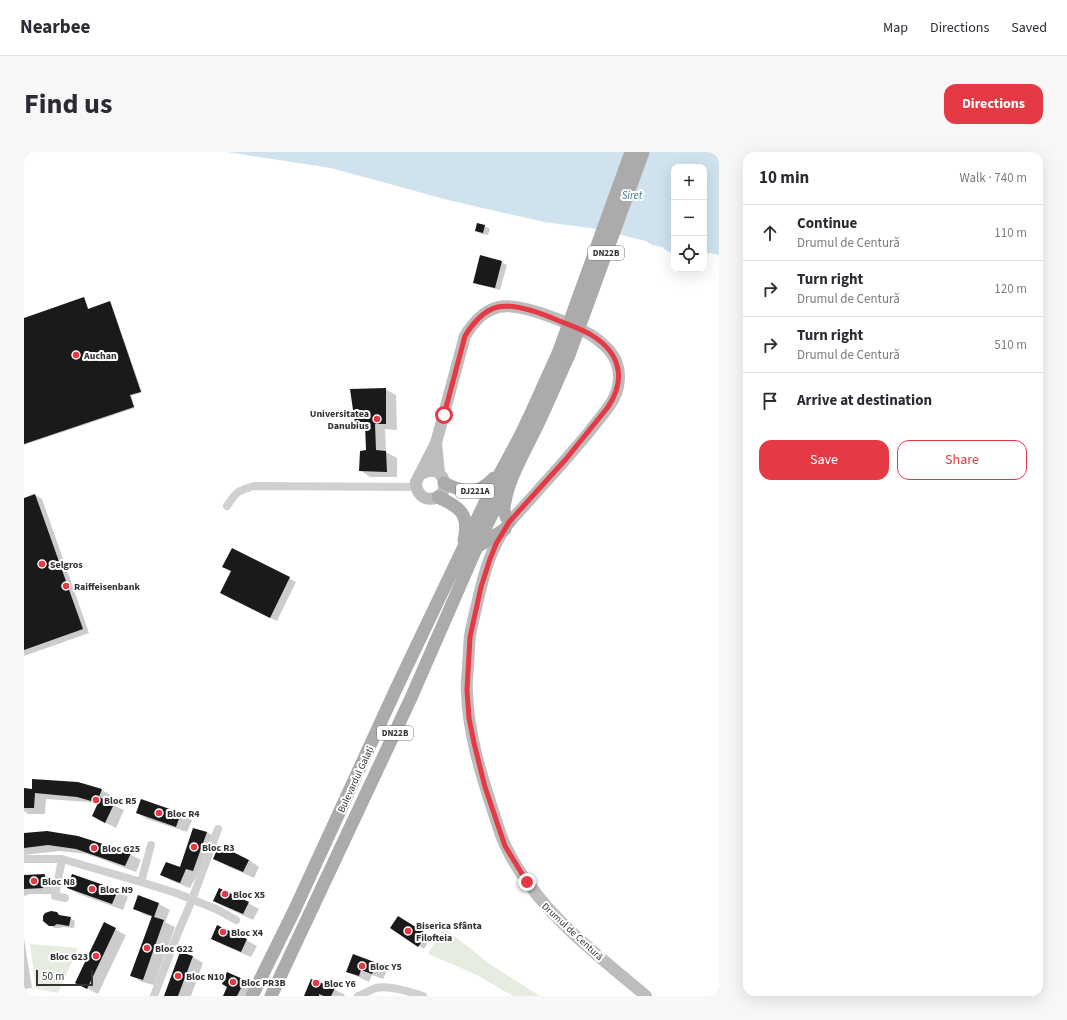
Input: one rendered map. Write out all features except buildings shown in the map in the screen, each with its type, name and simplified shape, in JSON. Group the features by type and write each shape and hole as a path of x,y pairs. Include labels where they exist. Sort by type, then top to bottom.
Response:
{"main road":[{"name":"DN22B","path":"512,478 545,409 631,152"},
{"name":"DN22B","path":"500,472 564,353 643,152"},
{"name":"DJ221A","path":"442,478 455,488 473,492 490,483 500,472"},
{"name":"Bulevardul Galați","path":"252,996 294,911 396,689 500,472"},
{"name":"Bulevardul Galați","path":"271,996 412,698 483,532 512,478"},
{"path":"477,546 507,525 504,508 512,478"},
{"name":"DJ221A","path":"438,497 455,506 461,512 465,521 465,535 461,554"},
{"path":"294,911 308,917"}],"street":[{"name":"Drumul de Centură","path":"416,486 418,478 436,443 465,336 483,315 499,307 511,306 538,312 582,330 593,336 609,350 614,358 619,374 614,398 566,459 507,525 496,544 481,587 470,637 467,690 469,718 474,743 485,787 505,846 539,898 552,912 646,996"},
{"name":"Drumul de Centură","path":"436,443 444,488 438,497"},
{"name":"DJ221A","path":"421,474 427,471 433,471 442,478"},
{"path":"227,506 234,495 240,490 254,486 416,486"},
{"name":"DJ221A","path":"416,486 418,492 422,496 432,499 438,497"},
{"path":"154,996 218,829"},
{"path":"141,882 151,846"},
{"path":"24,859 62,859 176,893 216,909 236,920"},
{"path":"62,859 55,896 65,898"},
{"path":"358,996 376,988 407,991 423,996"}],"shaded area":[{"path":"443,927 487,962 540,996 513,996 475,974 428,954"},
{"path":"30,944 78,948 58,993 36,989"}],"water":[{"name":"Siret","path":"227,152 719,152 719,255 707,254 707,164 671,164 671,252 662,247 652,245 646,241 597,229 544,222 452,201 331,168"}],"place":[{"name":"Auchan","path":"76,355"},
{"name":"Universitatea Danubius","path":"377,419"},
{"name":"Selgros","path":"42,564"},
{"name":"Raiffeisenbank","path":"66,586"},
{"name":"Bloc R5","path":"96,800"},
{"name":"Bloc R4","path":"159,813"},
{"name":"Bloc R3","path":"194,847"},
{"name":"Bloc G25","path":"94,848"},
{"name":"Bloc N8","path":"34,881"},
{"name":"Bloc N9","path":"92,889"},
{"name":"Bloc X5","path":"225,894"},
{"name":"Biserica Sfânta Filofteia","path":"408,931"},
{"name":"Bloc X4","path":"223,932"},
{"name":"Bloc G22","path":"147,948"},
{"name":"Bloc G23","path":"96,956"},
{"name":"Bloc Y5","path":"362,966"},
{"name":"Bloc N10","path":"178,976"},
{"name":"Bloc PR3B","path":"233,982"},
{"name":"Bloc Y6","path":"316,983"}],"route":[{"path":"444,415 465,336 472,325 483,315 499,307 511,306 528,309 582,330 593,336 609,350 617,366 619,374 617,389 614,398 608,407 566,459 509,522 496,544 481,587 470,637 467,690 469,718 474,743 485,787 505,846 527,882"}]}
